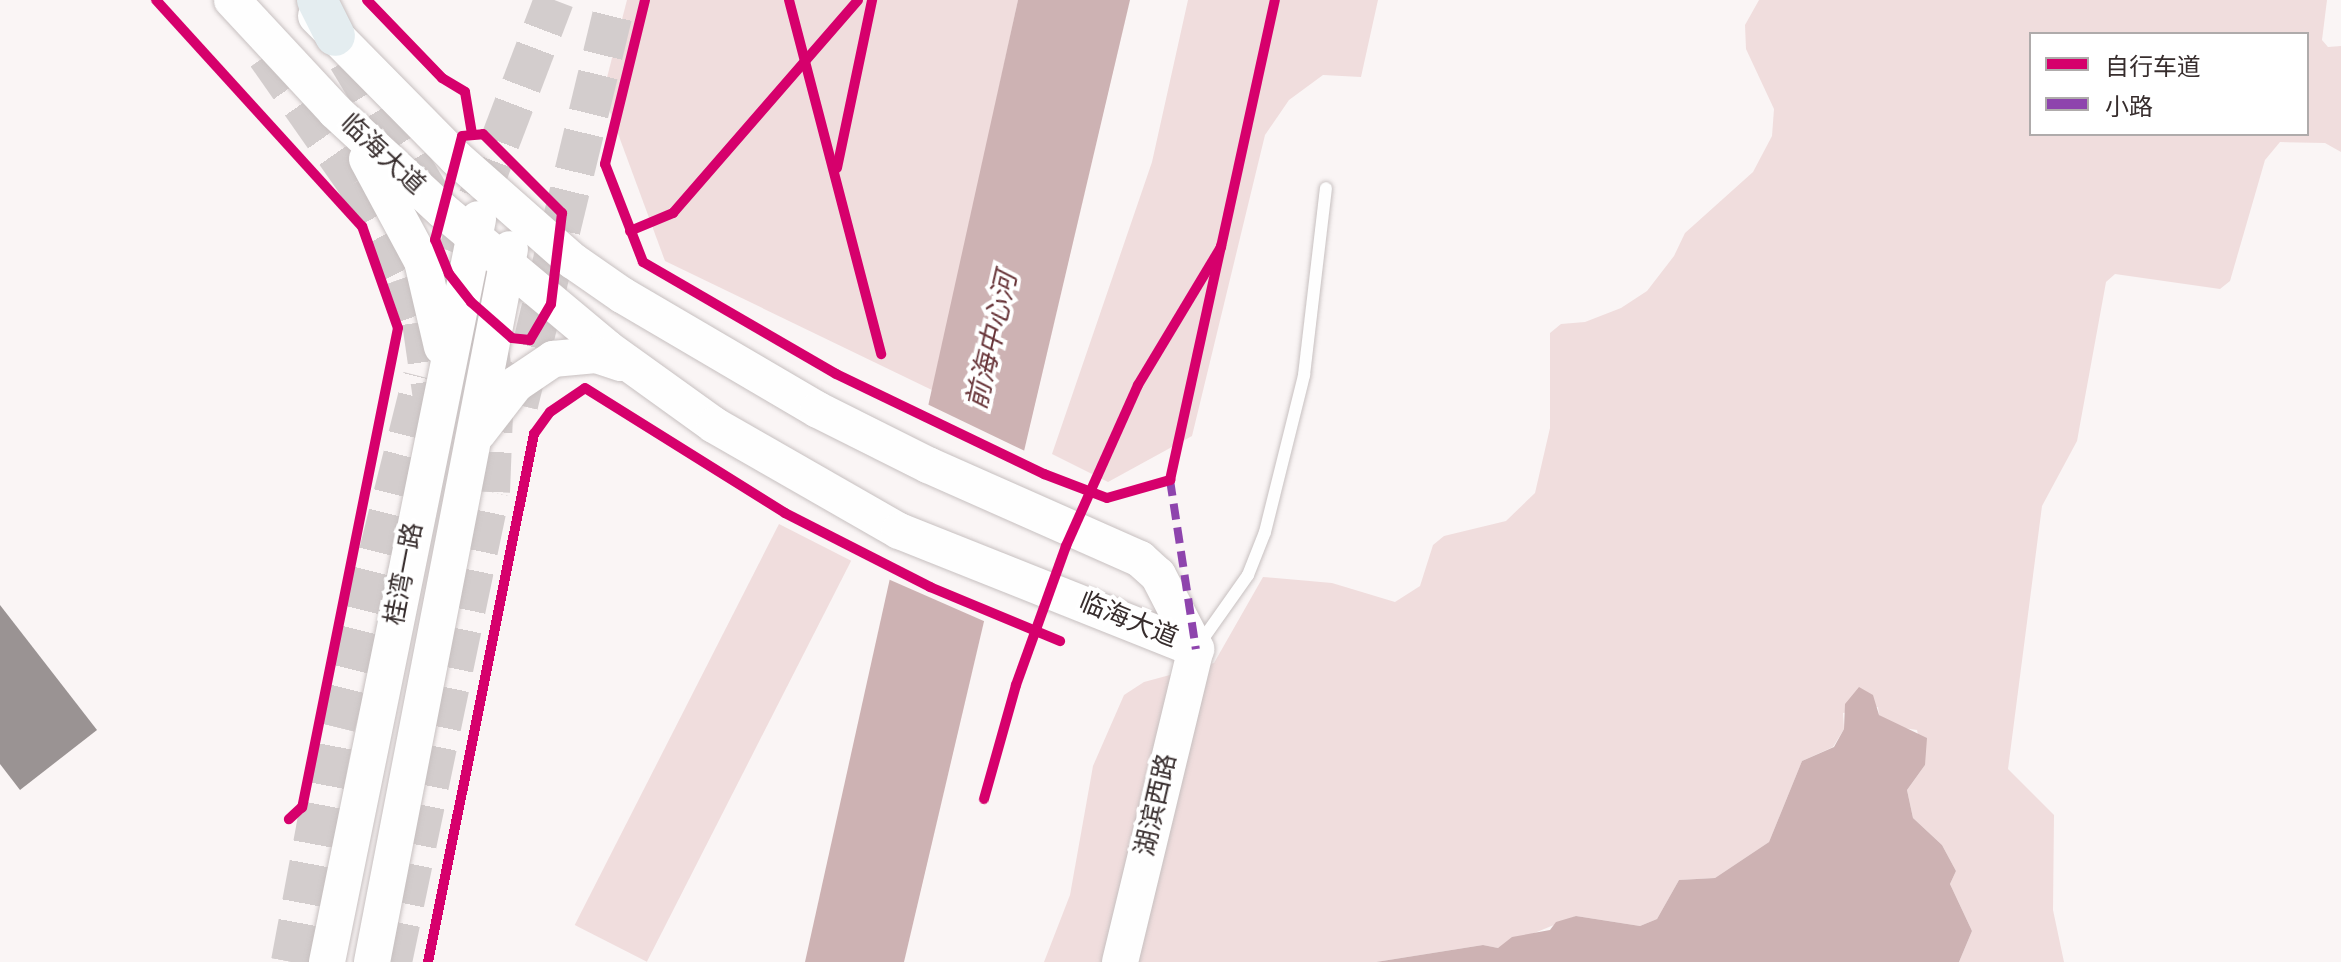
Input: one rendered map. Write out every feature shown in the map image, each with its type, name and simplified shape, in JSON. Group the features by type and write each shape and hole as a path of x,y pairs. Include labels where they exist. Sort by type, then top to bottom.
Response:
{"main road":[{"name":"临海大道","path":"232,0 335,111 506,267 631,366 714,425 899,531 1196,649"},
{"name":"临海大道","path":"301,0 487,187 518,215 622,295 749,371 914,459 1140,559 1158,575 1196,649"},
{"path":"317,0 335,36"},
{"path":"335,111 390,194 422,261 446,370"},
{"name":"桂湾一路","path":"327,962 446,370 487,187"},
{"name":"桂湾一路","path":"372,962 518,215"},
{"path":"472,441 516,384 553,359 596,355 631,366"},
{"name":"湖滨西路","path":"1120,962 1196,649"}],"lane":[{"path":"1196,649 1248,575 1265,532 1304,375 1326,188"}],"shaded area":[{"path":"627,0 1018,0 934,391 665,261 603,93"},
{"path":"1188,0 1378,0 1361,77 1323,75 1289,100 1265,135 1192,436 1108,482 1052,454 1152,162"},
{"path":"1759,0 2327,0 2322,40 2328,47 2341,46 2341,152 2325,143 2280,142 2265,160 2230,281 2220,289 2115,274 2106,282 2077,441 2042,506 2008,769 2054,815 2053,910 2064,962 1959,962 1972,931 1950,884 1956,871 1942,845 1913,818 1907,790 1925,765 1917,730 1896,727 1879,715 1878,707 1843,713 1844,729 1833,747 1802,761 1769,842 1715,878 1679,880 1657,919 1640,926 1576,916 1498,948 1483,945 1376,962 1044,962 1070,895 1093,766 1124,695 1144,682 1214,663 1263,577 1332,583 1395,602 1420,586 1433,545 1444,536 1506,521 1535,493 1550,428 1550,333 1561,324 1585,322 1621,308 1647,291 1674,256 1685,233 1753,172 1772,136 1774,109 1746,49 1745,25"},
{"path":"779,524 851,561 647,962 575,925"}],"water":[{"name":"前海中心河","path":"1018,0 1130,0 904,962 805,962"},
{"path":"1859,687 1873,695 1879,715 1927,738 1925,765 1907,790 1913,818 1942,845 1956,871 1950,884 1972,931 1959,962 1376,962 1483,945 1498,948 1512,937 1550,930 1556,922 1576,916 1640,926 1657,919 1679,880 1715,878 1769,842 1802,761 1834,747 1844,729 1845,704"}],"pier":[{"path":"927,404 1025,451 986,622 888,579"}],"building":[{"path":"0,605 97,730 20,790 0,764"}],"tunnel":[{"path":"457,254 554,0"},
{"path":"518,405 616,0"},
{"path":"267,55 356,182 406,277 422,322 436,419"},
{"path":"348,59 435,203"},
{"path":"392,962 490,492 494,388 488,343 461,257"},
{"path":"291,962 335,727 423,377"}],"marked path":[{"path":"1170,480 1196,649"}],"cycle path":[{"path":"156,0 362,226 398,328 302,807 289,819"},
{"path":"367,0 442,78 465,92 472,134"},
{"path":"645,0 605,164 643,262 836,374 1044,474 1107,498 1170,480 1221,247"},
{"path":"789,0 881,354"},
{"path":"630,231 673,213 858,0"},
{"path":"837,168 872,0"},
{"path":"984,799 1016,685 1066,546 1138,385 1221,247 1275,0"},
{"path":"483,134 562,213 551,304 530,340 512,338 471,302 449,274 435,240 462,136 483,134"},
{"path":"428,962 534,434 550,412 585,388 785,513 930,587 1060,641"}]}
